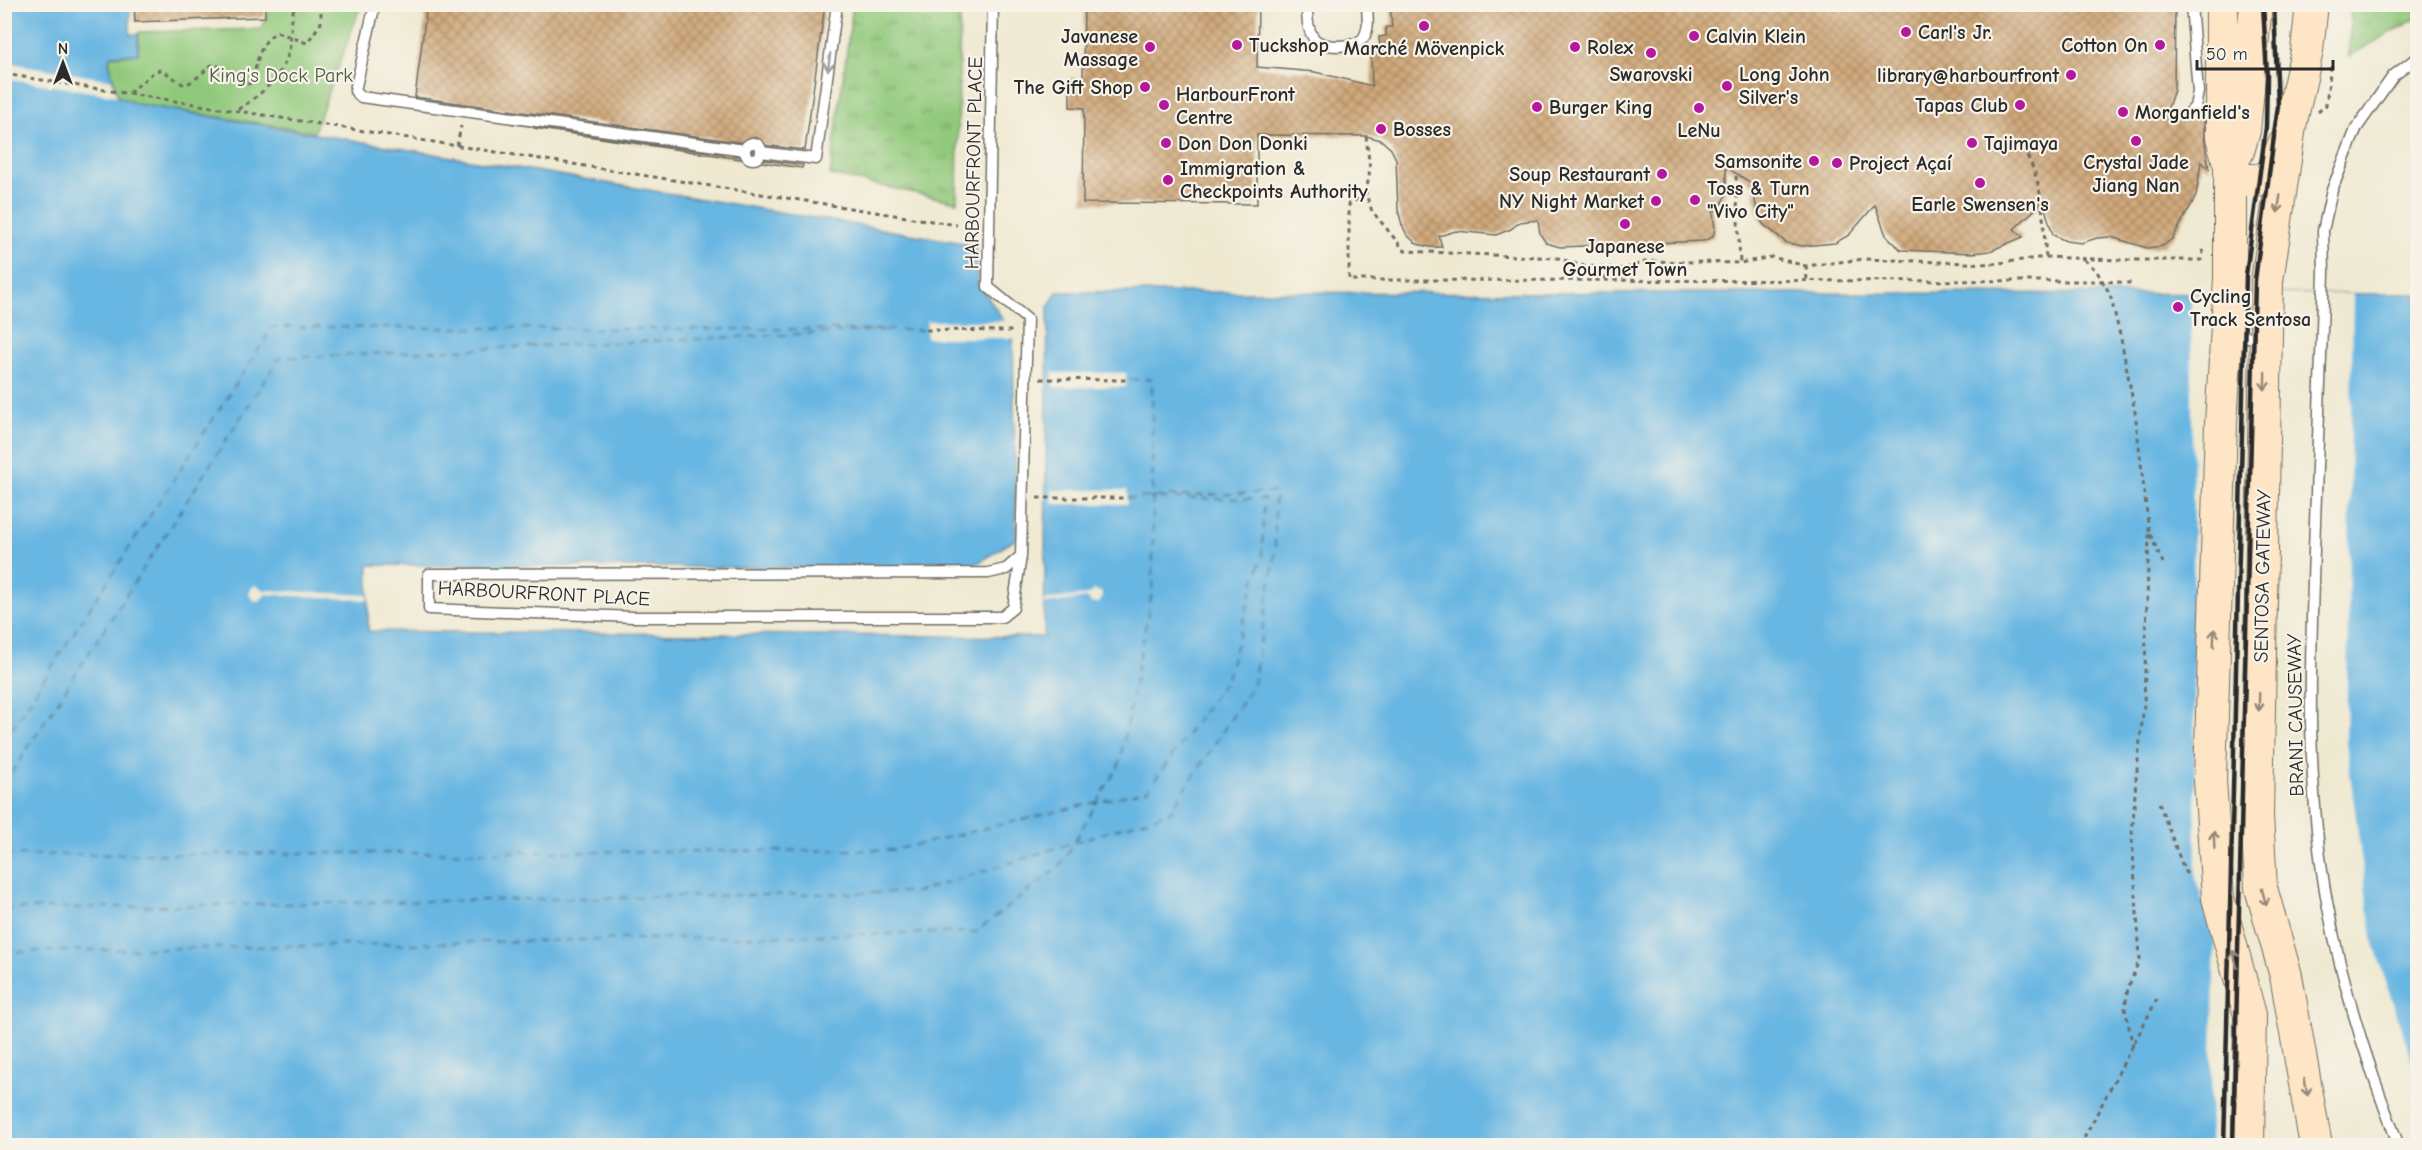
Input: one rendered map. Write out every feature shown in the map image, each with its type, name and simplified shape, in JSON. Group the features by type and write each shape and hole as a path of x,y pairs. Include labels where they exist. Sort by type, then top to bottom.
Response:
{"main road":[{"path":"2222,4 2222,137 2226,172 2230,279 2220,435 2210,780 2218,898 2250,1015 2248,1146"},
{"path":"2226,172 2238,151 2244,131 2256,4"},
{"name":"SENTOSA GATEWAY","path":"2312,4 2307,51 2290,126 2267,281 2257,815 2261,888 2286,976 2316,1146"},
{"path":"2226,172 2267,178 2274,172 2290,126"}],"lane":[{"path":"375,4 356,86 356,91 361,97 745,150 748,157 753,159 761,152 816,159 837,4"},
{"name":"HARBOURFRONT PLACE","path":"993,4 988,287 1027,319 1021,556 1013,608 1002,617 634,617 429,609 429,574 988,573 1006,569 1021,556"},
{"path":"1307,4 1308,28 1314,39 1324,45 1339,45 1354,44 1363,39 1368,28 1367,4"},
{"path":"2190,112 2195,107 2198,92 2191,4"},
{"name":"BRANI CAUSEWAY","path":"2399,1146 2378,1092 2350,1003 2327,902 2314,806 2310,715 2324,273 2323,231 2332,190 2356,129 2393,76 2418,57"},
{"path":"2211,142 2210,117 2222,100"},
{"path":"2226,336 2266,338"}],"path":[{"path":"236,110 263,92 281,70 289,51 295,4"},
{"path":"129,93 155,71 162,70 184,85 194,81 213,64 220,66 240,83 248,84 252,82 260,51 270,36 277,32 307,43 321,23 321,4"},
{"path":"4,74 957,225"},
{"path":"458,146 462,118"},
{"path":"1366,136 1370,169 1366,194 1372,212 1405,251 1558,258 1579,265 1624,269 1648,261 1740,263 1772,257 1806,267 1865,259 1991,264 2046,257 2084,260 2201,260 2206,244"},
{"path":"2027,156 2033,167 2040,195 2046,257"},
{"path":"1736,176 1740,263"},
{"path":"1366,194 1349,204 1349,280 2102,281 2132,283"},
{"path":"2084,260 2096,270 2110,294 2121,339 2135,412 2149,532 2144,704 2132,837 2140,958 2127,988 2125,1008 2133,1047"},
{"path":"1604,267 1605,280"},
{"path":"1806,267 1807,281"},
{"path":"926,330 1016,331"},
{"path":"1038,379 1126,380"},
{"path":"1037,498 1127,498"},
{"path":"2149,532 2163,563"},
{"path":"2159,803 2185,872 2218,898"},
{"path":"2080,1146 2157,999"}],"green space":[{"name":"King's Dock Park","path":"272,5 361,5 314,132 137,104 117,96 109,60 111,56 138,54 139,32 261,29"},
{"path":"853,5 960,5 957,202 830,175"},
{"path":"2351,5 2417,5 2417,18 2349,56"}],"water":[{"path":"5,5 130,5 130,34 138,34 138,54 111,55 109,61 117,96 137,104 975,245 978,283 1013,334 1016,539 968,569 369,565 368,631 1044,637 1048,307 1057,292 2417,294 2417,1145 5,1146"}],"pier":[{"path":"5,62 112,80 117,96 5,78"},
{"path":"2191,294 2353,294 2346,743 2372,938 2417,1077 2417,1140 2400,1146 2210,1145 2215,935 2196,880"},
{"path":"927,321 1008,321 1016,333 1016,338 926,338"},
{"path":"1053,373 1126,373 1126,387 1053,387"},
{"path":"1052,490 1127,490 1127,504 1052,504"},
{"path":"255,585 264,590 368,595 368,600 266,594 259,601 253,600 249,595"},
{"path":"1093,590 1101,592 1103,596 1099,603 1091,603 1087,598 1045,604 1045,600 1088,595"}],"building":[{"path":"134,4 265,4 265,17 135,22"},
{"path":"427,4 825,4 805,150 758,145 754,150 754,155 759,159 803,165 802,168 533,128 748,157 752,152 752,147 746,143 415,97"},
{"path":"1084,4 1258,4 1257,67 1315,72 1372,86 1371,51 1380,46 1379,37 1386,36 1386,27 1392,27 1390,4 2175,4 2174,90 2166,113 2183,115 2189,119 2204,118 2204,137 2209,168 2201,162 2196,196 2173,238 2163,246 2147,248 2111,237 2081,243 2066,241 2053,235 2043,202 2014,229 2023,237 1990,251 1973,253 1901,250 1886,235 1875,205 1849,235 1835,243 1803,246 1787,243 1763,224 1756,206 1753,184 1726,167 1726,194 1721,205 1713,213 1715,229 1713,237 1703,241 1560,247 1546,243 1540,234 1538,220 1520,222 1511,229 1496,235 1456,231 1439,236 1442,247 1430,247 1417,244 1407,235 1402,225 1398,210 1396,159 1391,149 1381,140 1366,136 1257,135 1257,204 1083,203 1084,108 1070,107 1070,78 1083,79"}],"ferry route":[{"path":"4,740 273,327 926,330"},
{"path":"4,785 279,358 889,330"},
{"path":"1075,840 1119,765 1153,587 1152,379 1126,380"},
{"path":"4,909 917,892 1170,812 1253,685 1275,556 1275,492 1127,498"},
{"path":"4,855 894,850 1148,790 1227,678 1262,556 1264,499 1149,498"},
{"path":"4,952 976,932 1060,866 1073,845"}],"railway":[{"path":"2224,1146 2246,275 2266,127 2267,76 2263,4"},
{"path":"2233,1146 2255,280 2278,106 2274,4"}],"place":[{"name":"Marché Mövenpick","path":"1424,26"},
{"name":"Carl's Jr.","path":"1906,32"},
{"name":"Calvin Klein","path":"1694,36"},
{"name":"Tuckshop","path":"1237,45"},
{"name":"Cotton On","path":"2160,45"},
{"name":"Javanese Massage","path":"1150,47"},
{"name":"Rolex","path":"1575,47"},
{"name":"Swarovski","path":"1651,53"},
{"name":"library@harbourfront","path":"2071,75"},
{"name":"Long John Silver's","path":"1727,86"},
{"name":"The Gift Shop","path":"1145,87"},
{"name":"HarbourFront Centre","path":"1164,105"},
{"name":"Tapas Club","path":"2020,105"},
{"name":"Burger King","path":"1537,107"},
{"name":"LeNu","path":"1699,108"},
{"name":"Morganfield's","path":"2123,112"},
{"name":"Bosses","path":"1381,129"},
{"name":"Crystal Jade Jiang Nan","path":"2136,141"},
{"name":"Don Don Donki","path":"1166,143"},
{"name":"Tajimaya","path":"1972,143"},
{"name":"Samsonite","path":"1814,161"},
{"name":"Project Açaí","path":"1837,163"},
{"name":"Soup Restaurant","path":"1662,174"},
{"name":"Immigration & Checkpoints Authority","path":"1168,180"},
{"name":"Earle Swensen's","path":"1980,183"},
{"name":"Toss & Turn \"Vivo City\"","path":"1695,200"},
{"name":"NY Night Market","path":"1656,201"},
{"name":"Japanese Gourmet Town","path":"1625,224"},
{"name":"Cycling Track Sentosa","path":"2178,307"}]}
